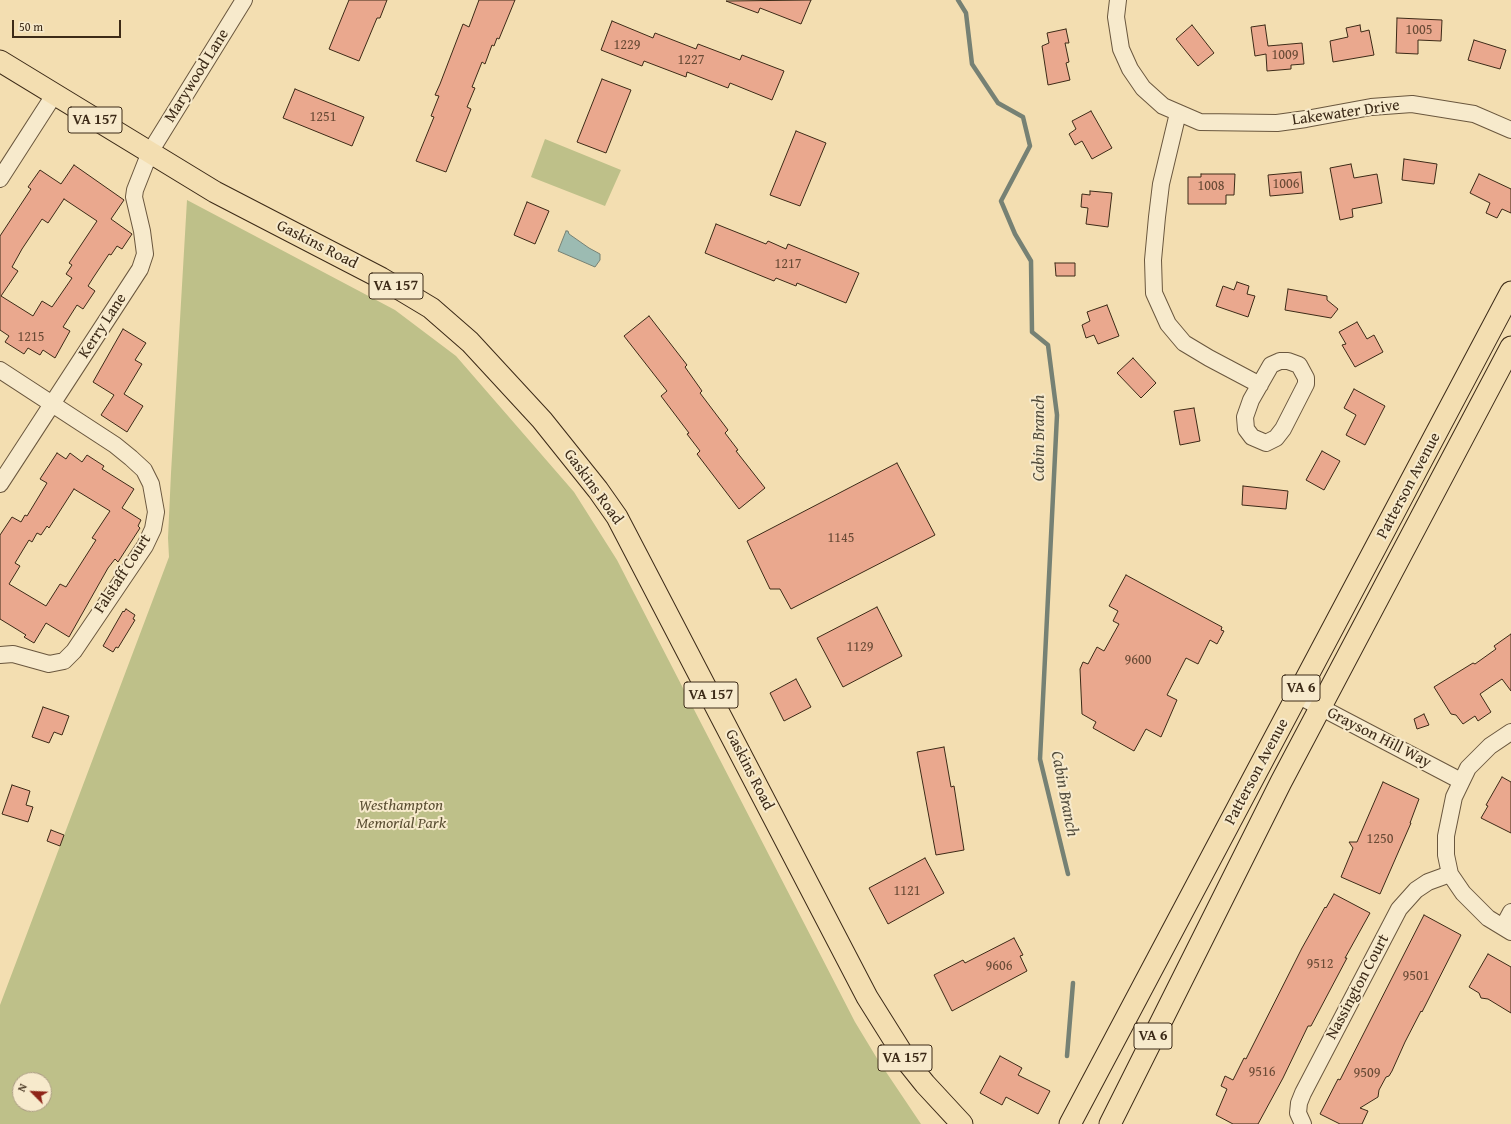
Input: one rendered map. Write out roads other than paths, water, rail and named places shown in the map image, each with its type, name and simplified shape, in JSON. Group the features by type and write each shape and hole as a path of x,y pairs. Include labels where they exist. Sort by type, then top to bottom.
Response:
{"main road":[{"name":"Gaskins Road","path":"0,61 241,206 382,278 431,308 470,342 542,420 617,517 867,997 909,1064 962,1124"},
{"name":"Patterson Avenue","path":"1070,1124 1511,292"},
{"name":"Patterson Avenue","path":"1110,1124 1221,900 1320,707 1511,348"}],"street":[{"name":"Marywood Lane","path":"150,152 244,0"},
{"name":"Lakewater Drive","path":"1118,0 1116,17 1121,49 1130,69 1143,88 1163,106 1200,122 1277,123 1371,107 1412,104 1474,114 1511,130"},
{"path":"0,179 54,94"},
{"path":"1178,113 1161,184 1153,260 1154,293 1168,324 1184,343 1209,358 1260,384"},
{"name":"Kerry Lane","path":"0,484 143,262 145,254 142,231 134,197 135,190 150,152"},
{"path":"1280,361 1288,361 1299,365 1306,378 1303,390 1283,429 1276,438 1266,443 1252,437 1246,429 1245,417 1260,384 1271,365 1280,361"},
{"name":"Falstaff Court","path":"0,370 115,445 144,470 151,484 156,512 153,529 145,546 74,651 64,661 49,664 13,654 0,655"},
{"name":"Grayson Hill Way","path":"1297,695 1461,781"},
{"path":"1511,732 1505,735 1477,758 1461,781 1454,797 1446,836 1446,855 1450,874 1463,893 1488,918 1507,929 1511,912"},
{"name":"Nassington Court","path":"1303,1124 1298,1113 1299,1103 1303,1093 1399,909 1406,899 1416,890 1428,882 1450,874"}],"water":[{"path":"566,231 600,254 600,260 595,267 558,251"}],"waterway":[{"name":"Cabin Branch","path":"958,0 966,13 972,64 998,103 1023,117 1030,146 1001,201 1015,234 1031,261 1032,332 1048,345 1057,415 1040,759 1068,874"},
{"name":"Cabin Branch","path":"1067,1056 1073,983"}],"park label":[{"name":"Westhampton Memorial Park","path":"401,815"}]}
